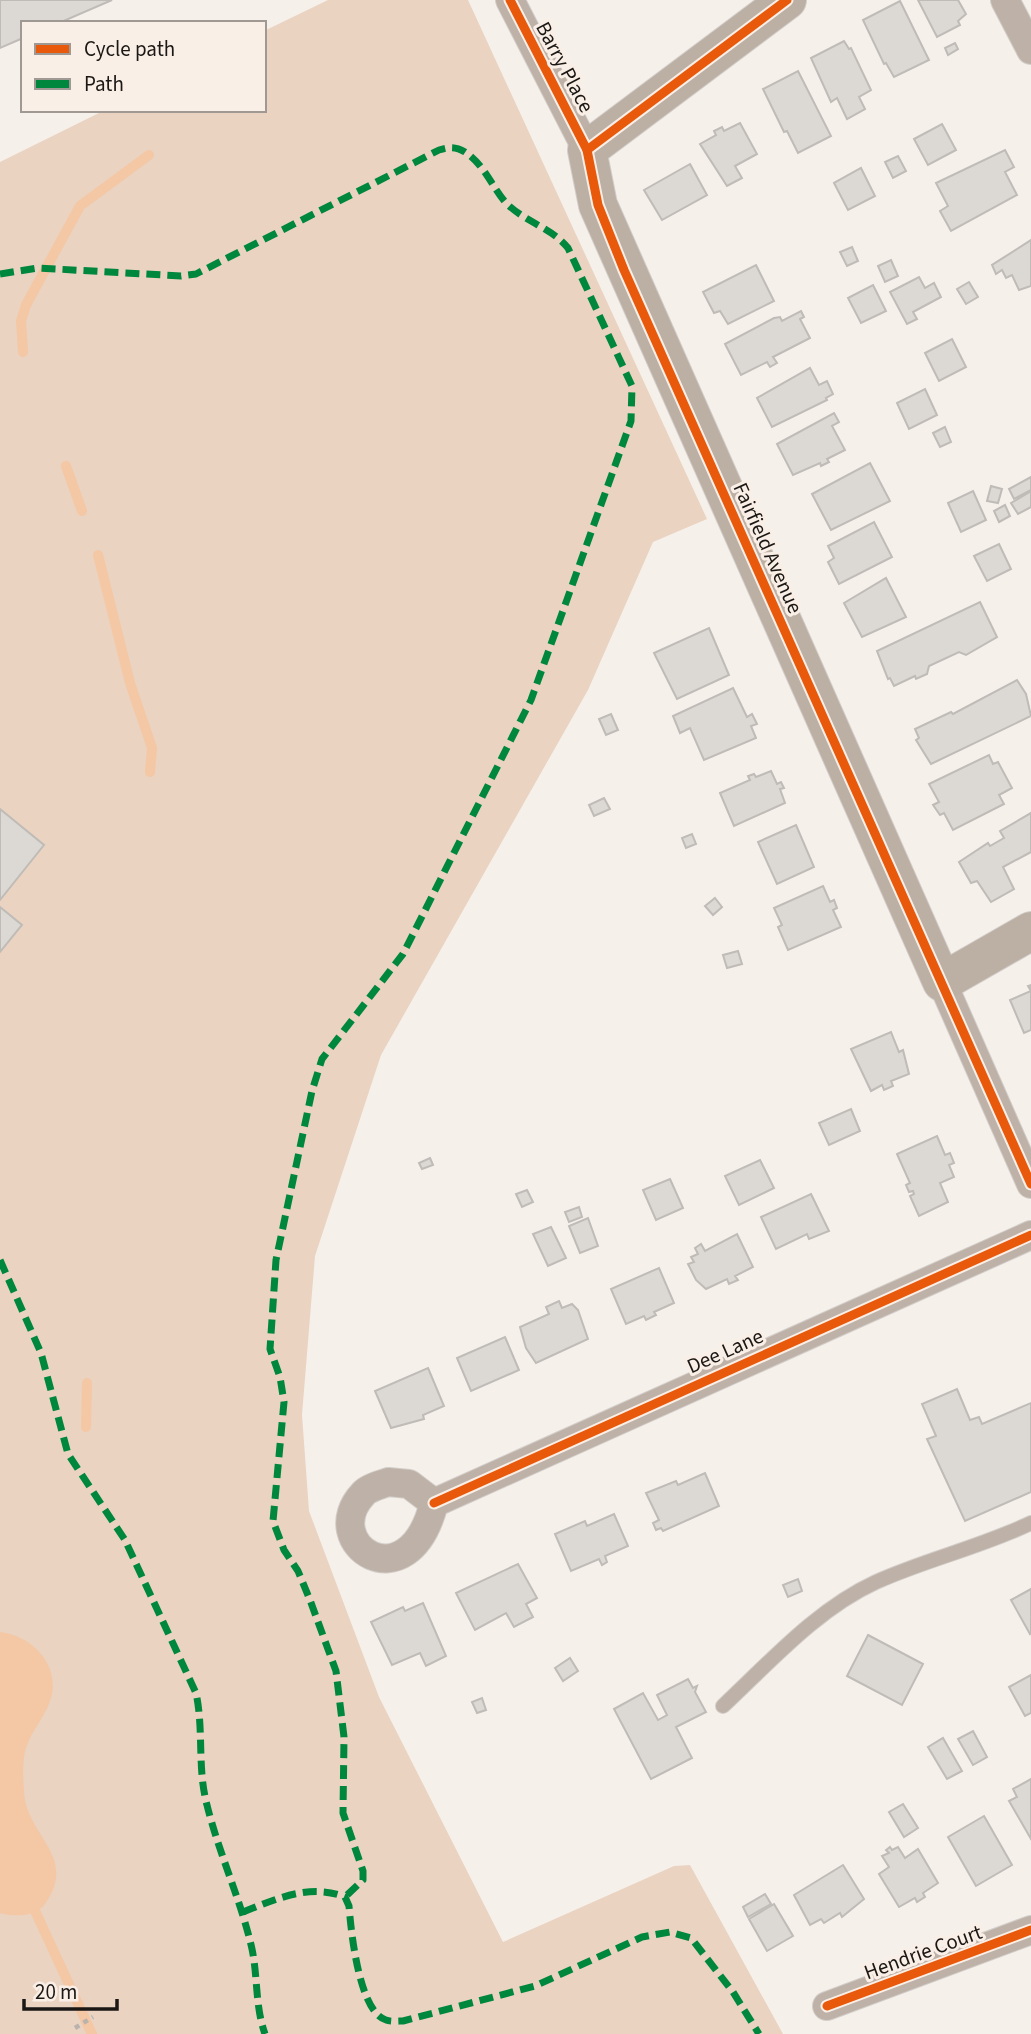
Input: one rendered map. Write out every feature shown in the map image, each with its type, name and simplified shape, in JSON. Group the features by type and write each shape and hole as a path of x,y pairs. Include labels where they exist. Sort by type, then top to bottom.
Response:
{"street":[{"name":"Barry Place","path":"510,0 587,150"},
{"path":"1005,0 1031,50"},
{"path":"587,150 774,4"},
{"name":"Fairfield Avenue","path":"587,150 598,205 624,270 1031,1184"},
{"path":"942,982 1031,931"},
{"name":"Dee Lane","path":"434,1503 1031,1235"},
{"name":"Hendrie Court","path":"827,2006 1031,1930"}],"lane":[{"path":"723,1706 802,1632 851,1595 877,1582 989,1543 1031,1523"}],"path":[{"path":"75,2028 93,2017"}],"shaded area":[{"path":"328,0 468,0 707,519 653,542 588,690 381,1055 315,1256 302,1415 309,1511 379,1697 503,1942 674,1866 690,1865 783,2034 0,2034 0,162 101,112 266,112 266,30"},
{"path":"0,1632 11,1634 31,1644 46,1661 53,1682 50,1701 26,1748 23,1775 27,1807 54,1859 56,1872 54,1887 45,1904 30,1914 0,1913"}],"building":[{"path":"0,0 112,0 64,21 21,21 21,39 0,48"},
{"path":"918,0 958,0 966,14 958,21 960,25 937,37"},
{"path":"900,1 929,60 894,77 886,63 884,64 863,20"},
{"path":"844,41 849,49 851,48 871,90 859,97 865,109 847,119 837,98 831,102 811,58"},
{"path":"955,43 958,49 948,55 945,48"},
{"path":"798,71 831,136 798,153 787,131 784,132 763,89"},
{"path":"740,123 757,154 735,166 742,178 727,186 700,144 716,135 714,131 722,127 724,131"},
{"path":"942,124 956,150 928,165 914,139"},
{"path":"1005,150 1014,167 1005,172 1017,195 951,231 940,211 948,206 936,183"},
{"path":"898,156 906,171 893,178 885,162"},
{"path":"690,164 707,195 662,220 644,190"},
{"path":"861,168 875,196 848,210 834,183"},
{"path":"1031,240 1031,286 1019,290 1012,275 1006,278 1002,270 996,274 992,265"},
{"path":"852,247 858,261 847,266 840,252"},
{"path":"891,260 898,276 885,282 878,266"},
{"path":"756,265 774,301 728,324 720,311 714,313 703,292"},
{"path":"919,277 925,288 934,283 941,297 913,312 917,319 907,324 890,292"},
{"path":"969,282 978,297 966,304 957,289"},
{"path":"873,285 886,311 861,323 848,298"},
{"path":"801,311 804,317 800,319 810,338 773,357 777,363 770,367 767,362 741,375 725,344 774,318 780,317 782,321"},
{"path":"952,339 966,367 939,381 925,353"},
{"path":"810,368 819,385 827,381 833,394 826,398 827,400 772,427 757,398"},
{"path":"925,389 937,415 909,429 897,403"},
{"path":"834,413 839,422 832,426 845,450 827,459 829,462 821,466 820,463 793,475 777,444"},
{"path":"945,427 951,442 940,447 933,433"},
{"path":"870,463 890,501 831,530 812,494"},
{"path":"1031,477 1031,490 1014,499 1009,489"},
{"path":"991,486 1002,489 998,503 987,501"},
{"path":"973,491 986,520 961,532 948,503"},
{"path":"1031,491 1031,507 1018,514 1011,503"},
{"path":"1005,505 1010,516 999,522 994,511"},
{"path":"874,522 892,557 839,584 828,562 834,558 828,546"},
{"path":"999,544 1011,569 987,581 974,556"},
{"path":"886,578 906,617 862,637 844,603"},
{"path":"980,602 997,637 966,655 959,652 929,666 927,674 916,679 915,676 894,686 890,678 888,679 877,651"},
{"path":"709,628 729,675 677,699 654,653"},
{"path":"1017,680 1026,694 1031,716 931,764 916,740 919,738 915,729 951,712 953,714"},
{"path":"733,688 747,717 752,714 757,724 751,726 756,738 704,760 690,728 680,733 673,716"},
{"path":"611,714 618,730 606,735 599,719"},
{"path":"989,755 993,764 998,762 1012,788 999,795 1004,804 953,830 944,813 940,815 933,805 939,802 929,784"},
{"path":"771,771 777,784 781,782 784,788 780,789 785,803 734,826 720,793 750,780 748,776 754,774 756,777"},
{"path":"604,798 610,809 594,816 589,805"},
{"path":"0,809 44,845 0,900"},
{"path":"1031,813 1031,852 1003,867 1014,889 991,902 977,881 971,883 959,862 988,843 990,846 1004,838 1000,831"},
{"path":"796,825 814,867 777,884 758,842"},
{"path":"692,834 696,844 686,848 682,838"},
{"path":"823,886 830,902 834,900 837,908 833,910 841,927 788,950 778,927 782,925 774,908"},
{"path":"715,898 722,907 713,915 705,906"},
{"path":"0,907 22,925 0,952"},
{"path":"738,951 742,964 727,968 723,955"},
{"path":"1031,991 1031,1030 1024,1033 1010,1000"},
{"path":"891,1032 899,1052 903,1050 909,1074 891,1081 893,1086 884,1090 882,1085 871,1091 851,1049"},
{"path":"851,1109 860,1131 829,1145 819,1123"},
{"path":"937,1136 945,1155 950,1153 954,1163 949,1165 954,1177 940,1183 948,1202 919,1216 910,1196 914,1194 913,1191 909,1192 906,1185 910,1183 897,1154"},
{"path":"430,1158 433,1165 422,1169 419,1163"},
{"path":"760,1160 774,1188 739,1205 725,1176"},
{"path":"670,1179 683,1208 656,1220 643,1190"},
{"path":"527,1190 533,1202 522,1207 516,1194"},
{"path":"811,1194 829,1231 809,1239 807,1234 776,1249 761,1217"},
{"path":"579,1207 582,1217 569,1222 565,1212"},
{"path":"588,1218 598,1246 580,1253 569,1226"},
{"path":"551,1227 566,1258 548,1266 533,1234"},
{"path":"737,1234 753,1267 735,1276 738,1280 729,1284 727,1279 706,1289 696,1280 688,1264 694,1262 691,1257 698,1254 695,1248 701,1244 705,1251"},
{"path":"659,1268 674,1303 654,1312 656,1315 646,1320 644,1316 626,1324 611,1289"},
{"path":"559,1301 562,1308 572,1304 578,1310 588,1339 536,1363 526,1348 520,1327 549,1314 546,1307"},
{"path":"505,1337 519,1370 471,1391 457,1358"},
{"path":"428,1368 444,1406 423,1415 424,1419 391,1428 375,1391"},
{"path":"957,1389 970,1420 979,1417 982,1424 1031,1403 1031,1492 965,1521 927,1439 936,1436 922,1404"},
{"path":"705,1473 719,1506 663,1531 661,1528 656,1530 653,1523 659,1520 646,1493 676,1481 678,1485"},
{"path":"614,1514 628,1546 605,1556 607,1562 602,1565 599,1559 571,1571 555,1534 585,1521 587,1526"},
{"path":"518,1564 537,1598 526,1604 533,1617 514,1627 506,1613 475,1630 456,1593"},
{"path":"798,1579 802,1591 788,1597 783,1585"},
{"path":"1031,1589 1031,1633 1030,1634 1011,1600"},
{"path":"423,1603 446,1656 426,1666 420,1653 392,1665 371,1622 403,1607 405,1611"},
{"path":"868,1635 923,1664 902,1705 847,1676"},
{"path":"570,1658 578,1671 563,1681 555,1668"},
{"path":"1031,1675 1031,1713 1025,1716 1009,1687"},
{"path":"688,1679 693,1688 697,1686 695,1692 706,1712 676,1727 692,1758 651,1779 614,1709 643,1693 658,1720 667,1715 657,1695"},
{"path":"482,1698 486,1710 477,1713 472,1702"},
{"path":"973,1731 987,1757 973,1765 958,1739"},
{"path":"943,1738 962,1771 947,1779 928,1747"},
{"path":"1031,1779 1031,1839 1009,1801 1017,1797 1013,1789"},
{"path":"903,1804 918,1828 904,1837 889,1812"},
{"path":"984,1816 1012,1865 976,1886 948,1837"},
{"path":"890,1847 892,1850 898,1847 905,1858 918,1849 938,1883 923,1893 925,1897 917,1902 915,1898 899,1907 879,1874 889,1867 882,1856 889,1853 886,1850"},
{"path":"843,1865 864,1899 842,1917 840,1913 824,1923 821,1919 810,1925 794,1895"},
{"path":"765,1894 771,1904 748,1917 743,1907"},
{"path":"774,1904 793,1936 767,1951 749,1919"}],"waterway":[{"path":"23,352 21,321 26,305 80,206 149,155"},
{"path":"66,466 82,511"},
{"path":"98,555 130,683 152,748 150,772"},
{"path":"86,1427 87,1383"},
{"path":"30,1900 92,2034"}],"marked path":[{"path":"0,274 38,268 181,276 196,274 439,150 455,148 472,157 506,203 554,235 568,248 632,386 631,421 531,700 403,954 322,1059 312,1091 276,1260 270,1349 280,1377 284,1402 273,1521 284,1550 298,1571 336,1671 344,1737 343,1813 363,1871 363,1880 345,1897"},
{"path":"0,1260 41,1353 68,1454 125,1540 196,1693 204,1791 252,1949 265,2034"},
{"path":"243,1912 306,1892 332,1893 345,1897 349,1906 354,1951 363,1987 377,2014 392,2021 403,2021 535,1986 642,1937 670,1932 691,1938 733,1992 759,2034"}],"cycle path":[{"path":"510,0 587,150 598,205 624,270 1031,1184"},
{"path":"587,150 787,0"},
{"path":"434,1503 1031,1235"},
{"path":"827,2006 1031,1930"}]}
